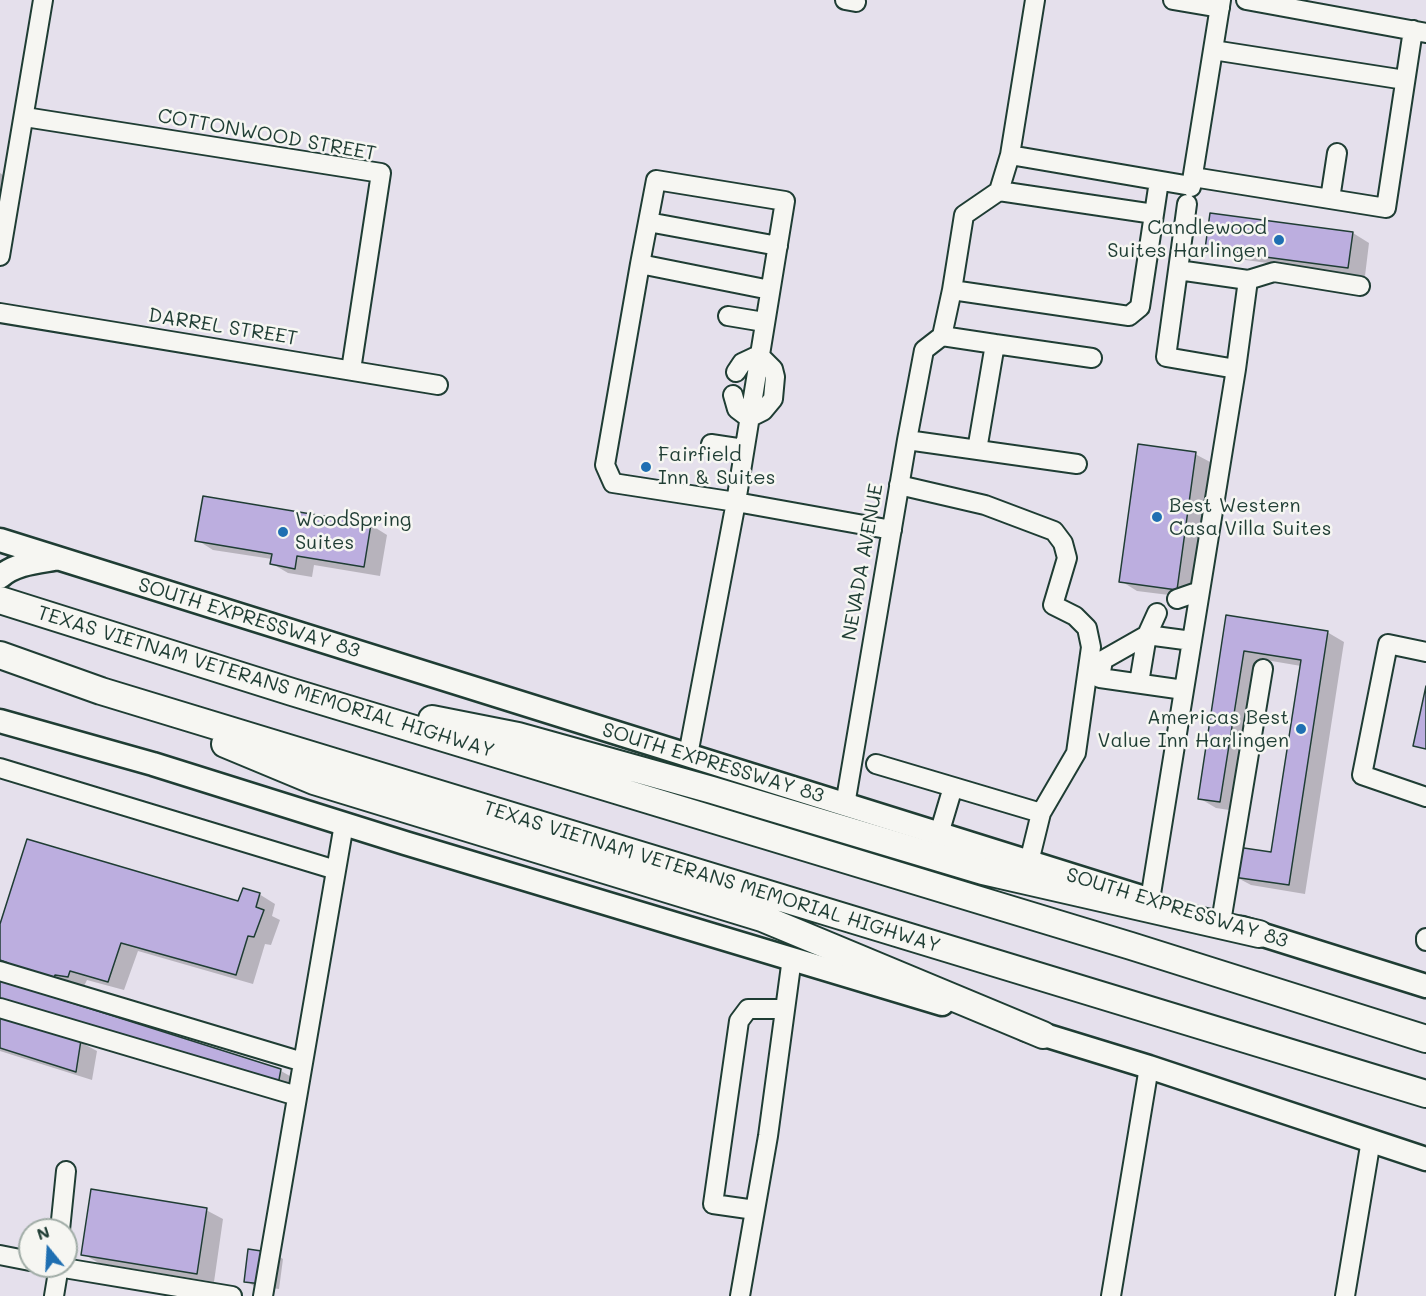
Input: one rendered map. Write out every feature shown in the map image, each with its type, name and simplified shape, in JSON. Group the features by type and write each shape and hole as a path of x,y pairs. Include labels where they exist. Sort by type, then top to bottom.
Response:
{"highway":[{"name":"TEXAS VIETNAM VETERANS MEMORIAL HIGHWAY","path":"7,602 292,692 1131,946 1426,1039"},
{"name":"TEXAS VIETNAM VETERANS MEMORIAL HIGHWAY","path":"3,656 100,691 1426,1094"},
{"path":"100,691 314,782 762,918 1043,1035"},
{"path":"292,692 518,736 712,790 983,871 1259,934"}],"main road":[{"name":"SOUTH EXPRESSWAY 83","path":"0,540 1259,934 1424,981"},
{"path":"0,577 26,564 58,559"},
{"path":"0,722 153,764 344,824 792,958 1149,1067 1371,1140 1421,1154"}],"street":[{"path":"0,256 43,0"},
{"path":"1035,0 1010,155 999,191 964,215 942,336 1092,358"},
{"path":"1173,0 1221,4 1190,189 1166,357 1236,369"},
{"path":"1010,155 1159,181 1190,189 1330,199 1386,208 1405,80 1419,32 1246,0"},
{"path":"1213,50 1405,80"},
{"name":"COTTONWOOD STREET","path":"24,117 381,173 351,370"},
{"path":"1330,199 1337,153"},
{"path":"759,355 785,201 656,180 605,465 613,483 892,530"},
{"path":"952,290 1129,316 1140,307 1159,181"},
{"path":"999,191 1154,214"},
{"path":"648,222 778,246"},
{"path":"640,264 770,290"},
{"path":"1178,270 1248,280 1274,272 1360,286"},
{"path":"1150,900 1236,369 1248,280"},
{"name":"DARREL STREET","path":"0,313 438,385"},
{"path":"729,316 764,322"},
{"name":"NEVADA AVENUE","path":"845,805 924,350 942,336"},
{"path":"977,450 995,344"},
{"path":"736,372 742,363 759,355"},
{"path":"749,418 763,411 773,399 775,378 772,369 759,355"},
{"path":"733,394 737,410 749,418"},
{"path":"688,755 736,502 749,418"},
{"path":"907,440 1077,464"},
{"path":"711,444 744,449"},
{"path":"899,485 985,505 1054,531 1063,543 1067,558 1053,605 1075,616 1087,628 1091,647 1076,753 1041,813 1029,862"},
{"path":"1178,599 1200,591"},
{"path":"1139,684 1147,635 1157,613"},
{"path":"1184,690 1100,678 1103,660 1147,635 1192,641"},
{"path":"1426,652 1388,644 1362,775 1426,797"},
{"path":"1221,922 1263,669"},
{"path":"876,764 1041,813"},
{"path":"0,768 336,870"},
{"path":"939,834 952,788"},
{"path":"263,1296 344,824"},
{"path":"740,1296 768,1136 792,958"},
{"path":"0,971 303,1062"},
{"path":"0,1008 297,1096"},
{"path":"756,1210 713,1204 736,1044 740,1022 748,1008 785,1009"},
{"path":"1111,1296 1149,1067"},
{"path":"1345,1296 1371,1140"},
{"path":"61,1218 66,1171"},
{"path":"0,1255 18,1259"},
{"path":"78,1270 232,1296"},
{"path":"54,1296 56,1278"}],"building":[{"name":"Candlewood Suites Harlingen","path":"1210,213 1353,232 1348,268 1205,249"},
{"name":"Best Western Casa Villa Suites","path":"1138,444 1196,452 1177,590 1119,582"},
{"name":"WoodSpring Suites","path":"203,496 371,524 364,567 297,556 295,569 270,564 272,554 195,541"},
{"name":"Americas Best Value Inn Harlingen","path":"1226,615 1328,631 1289,885 1233,877 1237,847 1271,852 1301,660 1244,651 1220,802 1198,799"},
{"path":"1426,686 1426,749 1413,746"},
{"path":"27,839 238,901 243,888 260,893 256,907 264,910 254,937 248,936 236,975 121,943 108,982 70,971 68,977 55,975 47,995 281,1069 278,1085 0,1002 0,982 8,963 0,960 0,924"},
{"path":"0,1016 81,1040 76,1072 0,1048"},
{"path":"91,1189 207,1208 197,1274 81,1255"},
{"path":"248,1249 275,1253 271,1285 244,1282"}],"place":[{"name":"Candlewood Suites Harlingen","path":"1279,240"},
{"name":"Fairfield Inn & Suites","path":"646,467"},
{"name":"Best Western Casa Villa Suites","path":"1157,517"},
{"name":"WoodSpring Suites","path":"283,532"},
{"name":"Americas Best Value Inn Harlingen","path":"1301,729"}]}
